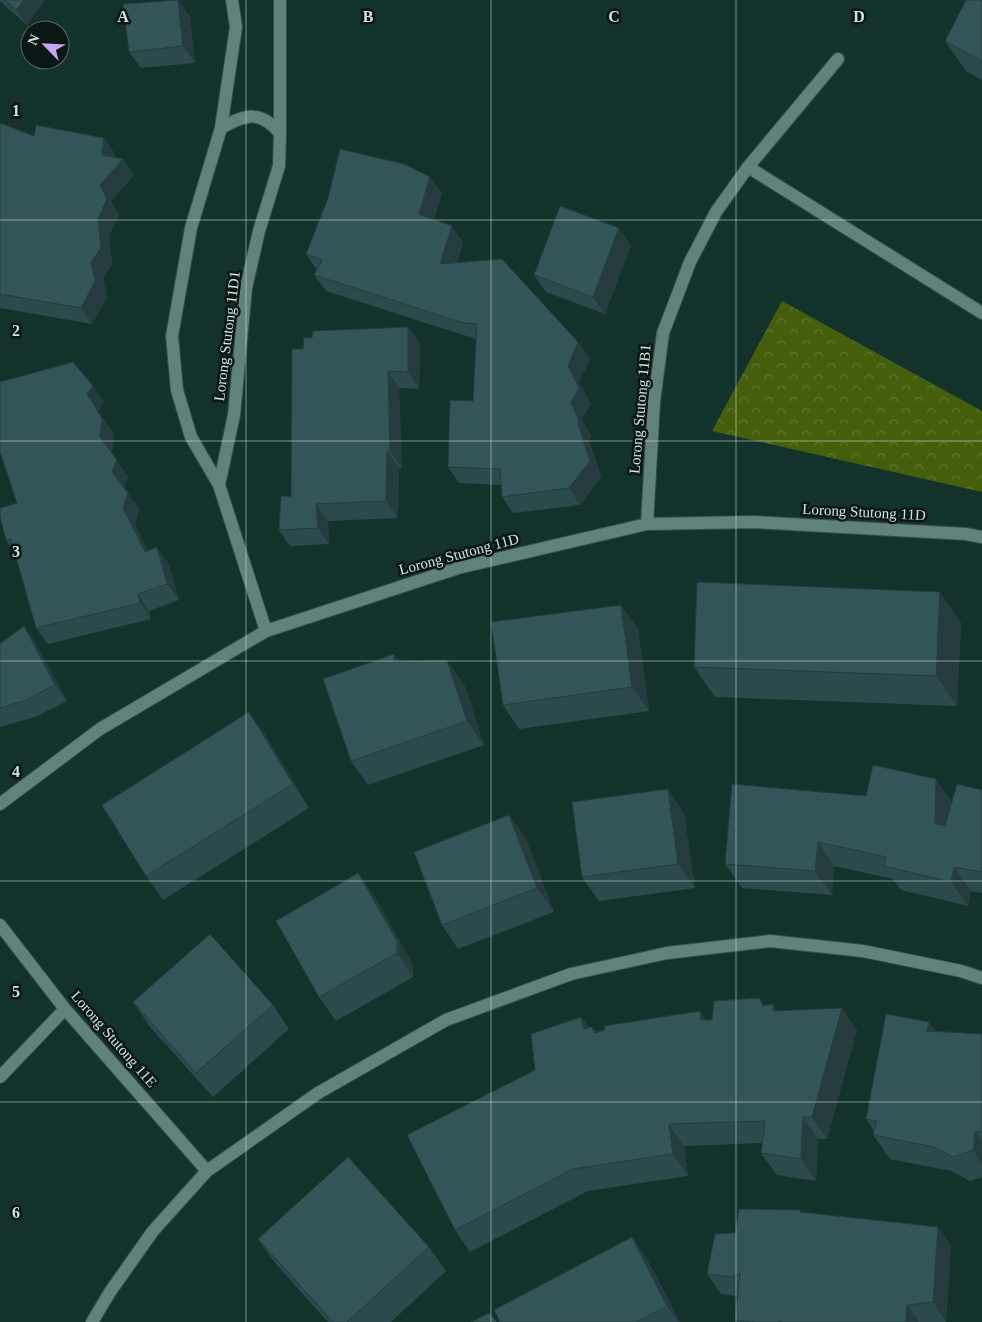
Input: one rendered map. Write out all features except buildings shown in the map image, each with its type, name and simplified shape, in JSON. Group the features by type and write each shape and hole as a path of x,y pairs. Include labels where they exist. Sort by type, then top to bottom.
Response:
{"street":[{"path":"232,0 236,27 221,128 191,228 172,336 177,390 191,437 218,485 266,631"},
{"name":"Lorong Stutong 11D1","path":"218,485 234,415 246,288 259,231 279,166 280,0"},
{"name":"Lorong Stutong 11B1","path":"648,524 654,402 663,334 690,262 716,212 748,167 838,58"},
{"path":"221,128 236,120 252,116 269,121 280,133"},
{"path":"748,167 982,314"},
{"name":"Lorong Stutong 11D","path":"0,804 100,729 266,631 458,568 648,524 754,522 966,534 982,537"},
{"name":"Lorong Stutong 11E","path":"0,925 65,1009 207,1171"},
{"path":"92,1322 110,1292 153,1231 207,1171 318,1093 446,1020 571,974 667,953 770,942 863,951 961,971 982,978"},
{"path":"0,1078 65,1009"}],"green space":[{"path":"782,301 982,411 982,492 712,431"}]}
